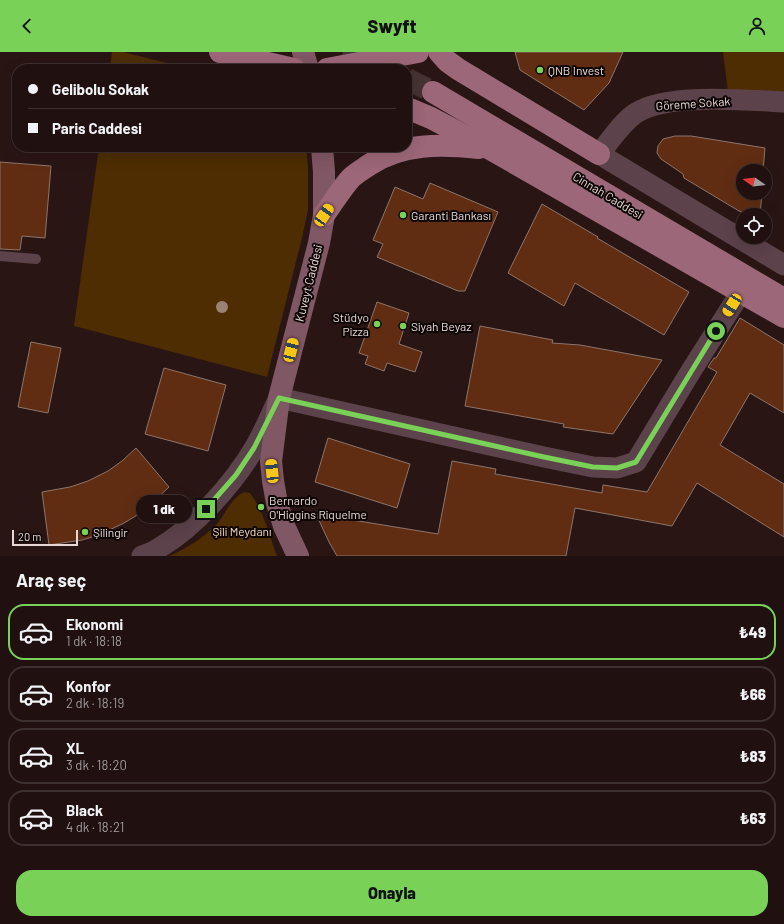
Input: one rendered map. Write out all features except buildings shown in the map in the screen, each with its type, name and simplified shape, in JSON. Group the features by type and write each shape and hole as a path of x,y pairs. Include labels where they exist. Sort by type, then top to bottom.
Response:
{"main road":[{"path":"220,52 272,64"},
{"path":"280,52 298,64"},
{"path":"303,52 307,64"},
{"path":"354,64 418,52"},
{"path":"439,52 447,61 458,69 600,154"},
{"name":"Cinnah Caddesi","path":"433,92 784,299"},
{"path":"412,110 431,118 490,149 784,318"},
{"path":"412,148 427,145 449,145 490,149"},
{"name":"Kuveyt Caddesi","path":"298,556 284,526 273,481 271,461 279,398 319,243 324,215 322,152"},
{"path":"324,215 352,177 374,161 398,152"}],"street":[{"name":"Göreme Sokak","path":"600,154 635,113 648,106 666,102 703,100 784,102"},
{"path":"600,154 784,265"},
{"path":"142,556 158,549 198,518 236,475 254,448 279,398 593,467 617,468 636,462 741,292"}],"lane":[{"path":"0,256 36,259"}],"green space":[{"path":"112,52 123,52 171,64 111,64"},
{"path":"723,52 784,52 784,102 729,99"},
{"path":"98,152 306,152 308,210 267,377 74,326"},
{"name":"Şili Meydanı","path":"244,492 250,493 259,507 277,556 169,556 194,543 211,530 220,521 228,507 239,495"}],"tunnel":[{"path":"343,52 376,64"},
{"path":"412,82 433,92"}],"place":[{"name":"QNB Invest","path":"540,70"},
{"name":"Garanti Bankası","path":"403,215"},
{"name":"Stüdyo Pizza","path":"377,324"},
{"name":"Siyah Beyaz","path":"403,326"},
{"name":"Bernardo O'Higgins Riquelme","path":"261,507"},
{"name":"Şilingir","path":"85,532"}],"route":[{"path":"206,509 236,475 254,448 279,398 593,467 617,468 636,462 716,331"}]}
